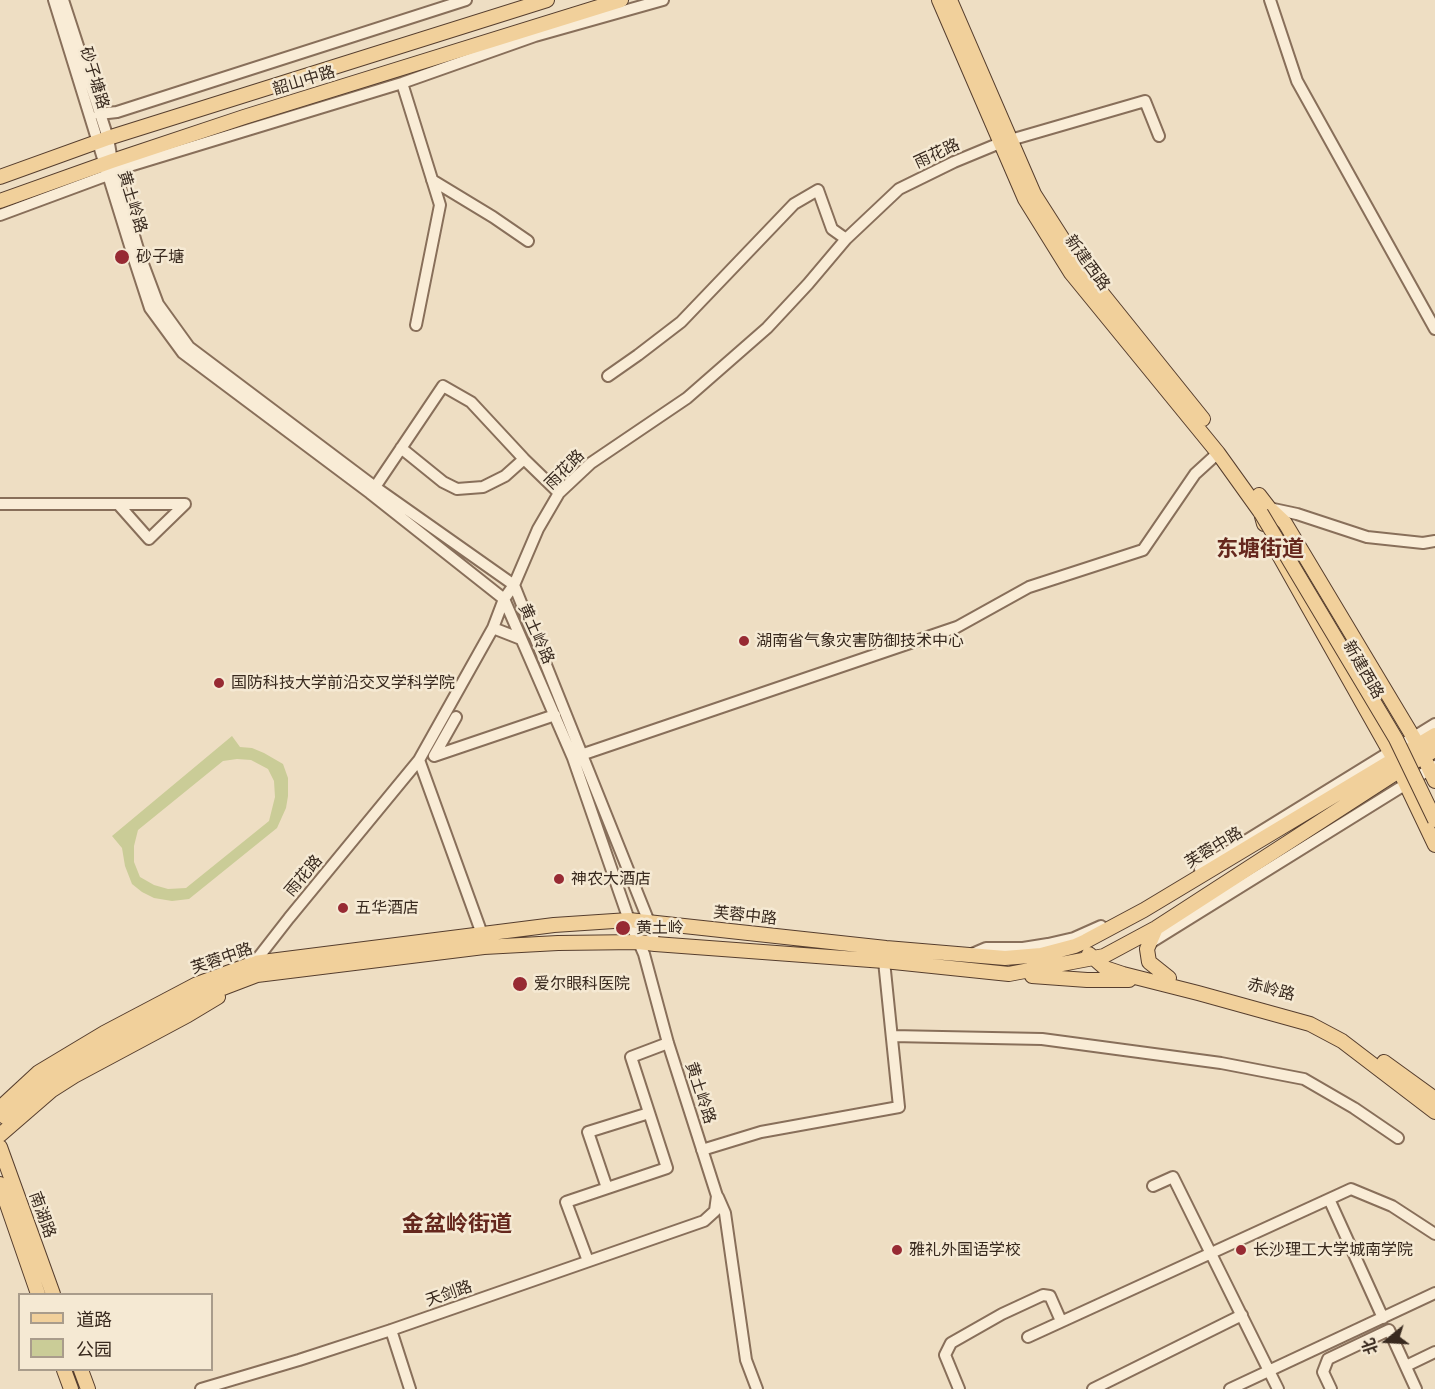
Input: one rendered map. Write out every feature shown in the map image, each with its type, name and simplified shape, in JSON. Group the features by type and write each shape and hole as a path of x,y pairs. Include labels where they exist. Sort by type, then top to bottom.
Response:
{"main road":[{"name":"韶山中路","path":"0,177 103,140 547,0"},
{"name":"韶山中路","path":"0,201 110,168 244,117 621,0"},
{"name":"新建西路","path":"939,0 1006,141 1034,194 1080,266 1201,416 1265,511 1403,734 1435,799"},
{"name":"新建西路","path":"950,0 1006,141 1025,199 1071,273 1265,511 1396,739 1435,820"},
{"name":"新建西路","path":"1265,511 1285,523 1422,747 1433,772"},
{"name":"新建西路","path":"1265,511 1268,536 1395,760 1435,845"},
{"name":"芙蓉中路","path":"2,1112 39,1072 105,1033 197,984 254,963 554,925 629,920 1005,958 1041,955 1083,942 1144,910 1395,760 1422,747 1435,735"},
{"name":"芙蓉中路","path":"2,1112 25,1099 71,1066 150,1022 194,999 257,975 484,947 639,942 884,960 1009,974 1098,957 1156,928 1395,760"},
{"path":"1156,928 1147,949 1149,962 1169,978"},
{"name":"赤岭路","path":"1083,942 1105,968 1310,1024 1342,1041 1435,1112"},
{"name":"赤岭路","path":"1098,957 1239,999 1304,1015 1347,1035 1435,1099"},
{"name":"赤岭路","path":"1009,974 1088,980 1143,979"},
{"path":"0,1135 52,1090 216,999 234,984"},
{"name":"南湖路","path":"0,1148 53,1293"},
{"name":"南湖路","path":"0,1184 38,1293"},
{"path":"82,1372 88,1389"}],"street":[{"name":"砂子塘路","path":"54,0 103,140 110,168"},
{"name":"砂子塘路","path":"63,0 99,114 103,140"},
{"path":"99,114 117,112 466,0"},
{"path":"0,215 110,168 126,167 402,83 535,36 663,0"},
{"path":"1270,0 1297,81 1435,329"},
{"path":"402,83 440,205 416,325"},
{"name":"雨花路","path":"254,963 420,760 493,628 504,599 514,585 538,529 559,493 591,463 687,398 767,328 846,239 899,189 954,162 1006,141 1145,101 1159,135"},
{"name":"黄土岭路","path":"110,168 158,304 189,346 375,487 514,585 577,756 629,920 644,954 668,1043 717,1196 725,1213 747,1360 757,1389"},
{"name":"黄土岭路","path":"110,168 150,308 183,353 370,494 504,599 555,715 577,756 648,922 655,944"},
{"path":"432,180 528,241"},
{"path":"608,376 681,322 794,204 818,190 832,229 846,239"},
{"path":"375,487 443,386 471,402 559,493"},
{"path":"401,448 443,482 457,489 483,487 505,476 524,459"},
{"path":"577,756 957,627 1029,587 1143,550 1195,474 1218,453"},
{"path":"0,504 118,504 151,504 185,504 149,539 118,504"},
{"path":"1265,511 1297,514 1368,537 1423,543 1435,541"},
{"path":"493,628 521,639"},
{"path":"456,717 434,756 555,715"},
{"path":"1422,747 1435,724"},
{"path":"420,760 482,934"},
{"path":"970,955 986,948 1023,948 1074,938 1119,918 1395,760"},
{"path":"1150,943 1407,784 1433,772"},
{"path":"702,1150 761,1132 899,1107 884,960"},
{"path":"892,1036 1042,1039 1221,1063 1304,1079 1354,1108 1398,1138"},
{"path":"588,1262 566,1202 667,1168 631,1057 668,1043"},
{"path":"607,1188 588,1132 649,1113"},
{"path":"1154,1186 1173,1177 1278,1389"},
{"path":"1028,1336 1351,1189 1392,1206 1435,1234"},
{"name":"天剑路","path":"201,1389 391,1330 704,1221 715,1211 717,1196"},
{"path":"1329,1199 1383,1318"},
{"path":"1230,1389 1435,1293"},
{"path":"959,1389 945,1355 951,1343 1002,1314 1042,1295 1050,1296 1061,1321"},
{"path":"1093,1389 1242,1315"},
{"path":"391,1330 410,1389"},
{"path":"1331,1389 1323,1372 1328,1359 1389,1330 1416,1389"},
{"path":"1406,1366 1435,1352"},
{"path":"67,1379 82,1372"}],"green space":[{"path":"232,736 240,747 252,748 283,764 288,778 288,796 286,808 277,828 189,899 172,901 154,898 132,884 125,866 122,848 112,836","holes":["251,760 268,769 274,781 275,797 269,821 186,888 168,889 154,885 140,877 134,862 134,846 138,830 223,761"]}],"place":[{"name":"砂子塘","path":"122,257"},
{"name":"湖南省气象灾害防御技术中心","path":"744,641"},
{"name":"国防科技大学前沿交叉学科学院","path":"219,683"},
{"name":"神农大酒店","path":"559,879"},
{"name":"五华酒店","path":"343,908"},
{"name":"黄土岭","path":"623,928"},
{"name":"爱尔眼科医院","path":"520,984"},
{"name":"雅礼外国语学校","path":"897,1250"},
{"name":"长沙理工大学城南学院","path":"1241,1250"}],"district":[{"name":"东塘街道","path":"1260,550"},
{"name":"金盆岭街道","path":"457,1225"}]}
